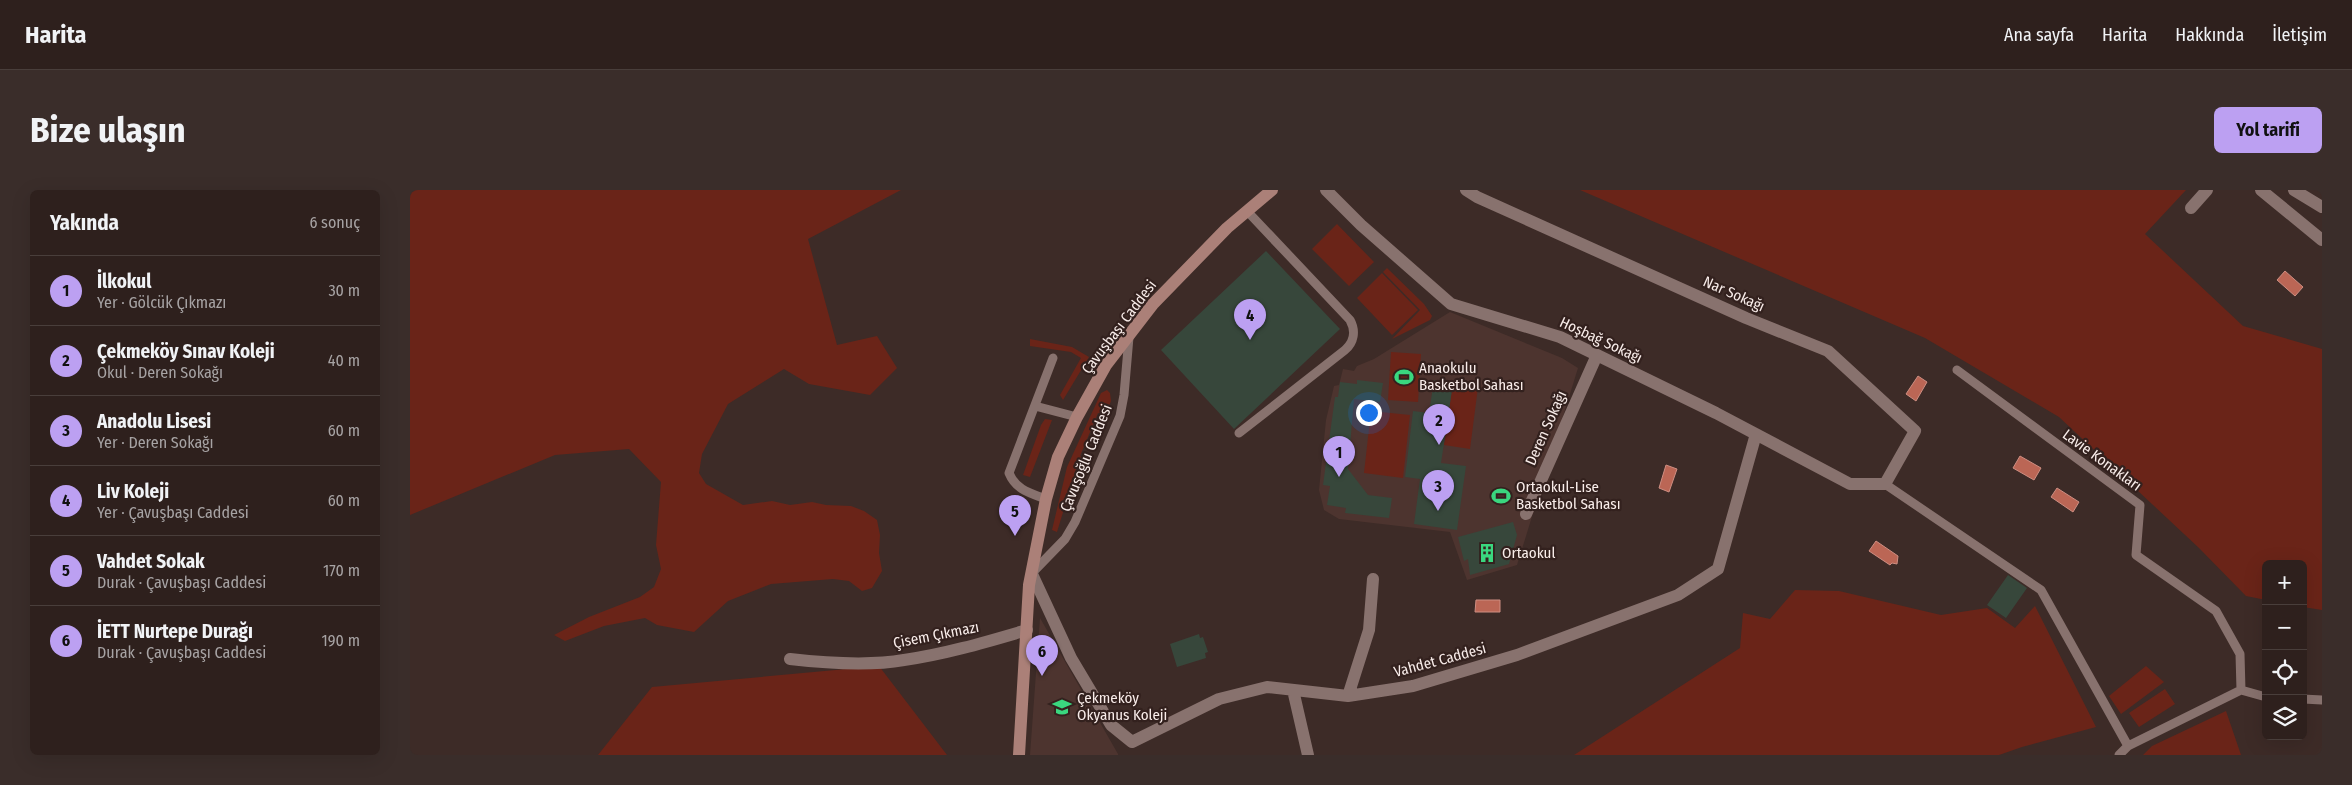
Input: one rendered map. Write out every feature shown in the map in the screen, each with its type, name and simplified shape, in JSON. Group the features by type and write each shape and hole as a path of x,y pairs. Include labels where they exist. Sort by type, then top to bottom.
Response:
{"main road":[{"name":"Çavuşbaşı Caddesi","path":"1019,755 1026,630 1032,574 1046,498 1058,457 1077,417 1106,365 1154,304 1227,228 1272,190"}],"street":[{"name":"Hoşbağ Sokağı","path":"1326,190 1361,225 1451,304 1560,337 1756,434 1850,484 1885,484"},
{"name":"Nar Sokağı","path":"1466,190 1477,197 1737,314 1828,351 1916,431 1885,484"},
{"path":"2191,208 2207,190"},
{"path":"2261,190 2322,240"},
{"path":"2294,190 2322,207"},
{"name":"Deren Sokağı","path":"1526,514 1597,355"},
{"name":"Vahdet Caddesi","path":"1032,574 1071,658 1111,724 1132,749 1219,699 1267,687 1348,696 1413,686 1517,655 1678,595 1718,569 1756,434"},
{"path":"1348,696 1369,630 1373,579"},
{"name":"Çisem Çıkmazı","path":"790,659 825,663 903,661 965,648 1026,630"},
{"path":"1293,690 1308,755"}],"lane":[{"path":"1239,433 1350,346 1354,334 1350,320 1247,211"},
{"name":"Çavuşoğlu Caddesi","path":"1032,574 1065,539 1075,522 1120,416 1124,396 1129,337"},
{"path":"1046,498 1019,488 1012,481 1009,473 1053,358"},
{"name":"Lavie Konakları","path":"1957,370 2140,505 2136,555 2216,611 2240,654 2241,690"},
{"path":"1035,406 1077,417"},
{"path":"1885,484 2042,590 2128,746"},
{"path":"2119,755 2128,746 2241,690 2262,695"},
{"path":"2307,699 2322,700"}],"shaded area":[{"path":"410,190 901,190 808,239 837,345 877,336 897,368 870,395 809,384 784,369 728,404 702,454 699,473 706,484 743,505 772,501 790,505 812,502 826,505 851,506 864,511 877,520 880,535 879,553 882,571 872,588 862,591 849,581 833,579 771,584 728,601 694,632 657,625 645,618 604,626 565,641 554,635 589,617 640,597 654,587 661,569 656,545 661,482 629,449 555,455 410,515"},
{"path":"1580,190 2186,190 2145,234 2243,326 2322,349 2322,610 2307,608 2307,560 2262,560 2262,599 2246,596 2199,548 2059,417 1925,338"},
{"path":"1337,224 1374,262 1349,286 1312,249"},
{"path":"1387,268 1424,304 1432,316 1430,320 1392,339 1420,310 1383,272"},
{"path":"2285,271 2303,287 2295,296 2277,280"},
{"path":"1382,273 1418,310 1392,335 1357,298"},
{"path":"1450,312 1562,358 1578,368 1517,565 1467,580 1450,532 1339,519 1324,510 1319,490 1326,420 1334,386 1339,385 1343,369 1354,371 1357,366 1374,359"},
{"path":"1030,339 1072,347 1089,357 1063,400 1060,395 1081,358 1071,352 1030,346"},
{"name":"Anaokulu Basketbol Sahası","path":"1391,352 1421,354 1418,402 1388,400"},
{"path":"1918,376 1927,382 1916,401 1906,394"},
{"path":"1453,383 1478,387 1470,449 1444,445"},
{"path":"1107,390 1110,393 1111,401 1106,414 1098,413 1080,456 1088,461 1086,465 1078,463 1057,532 1052,530 1067,467 1101,393"},
{"path":"1371,411 1410,415 1403,478 1364,473"},
{"path":"1045,419 1052,420 1030,477 1023,475 1041,425"},
{"path":"2020,456 2041,468 2034,480 2013,468"},
{"path":"1666,465 1677,469 1669,492 1659,488"},
{"path":"2057,488 2079,502 2073,512 2051,497"},
{"path":"1876,541 1898,556 1897,564 1892,563 1890,565 1869,551"},
{"path":"1795,590 1839,591 1941,615 1987,608 2015,628 2035,606 2096,727 1999,755 1574,755 1740,648 1743,613 1770,619"},
{"path":"1476,600 1500,600 1500,612 1475,612"},
{"name":"Çekmeköy Okyanus Koleji","path":"1040,618 1118,754 1118,755 1030,755"},
{"path":"879,666 947,755 598,755 652,687"},
{"path":"2146,666 2164,682 2121,714 2109,696"},
{"path":"2165,689 2175,704 2139,727 2129,713"},
{"path":"2226,711 2241,755 2143,755 2152,746"}],"building":[{"path":"1266,251 1340,329 1234,429 1161,350"},
{"path":"1357,380 1383,383 1380,402 1354,399 1348,469 1368,495 1392,498 1389,518 1345,513 1346,508 1327,505 1330,486 1323,485 1335,397 1338,397 1340,382 1357,384"},
{"path":"1434,380 1453,383 1441,463 1466,466 1457,530 1414,524 1420,479 1405,477 1413,411 1429,413"},
{"name":"Ortaokul","path":"1513,522 1517,535 1509,564 1470,575 1468,559 1464,561 1458,537"},
{"path":"2008,575 2027,588 2006,618 1987,605"},
{"path":"1199,634 1200,638 1203,637 1208,652 1205,653 1206,658 1177,667 1170,644"}],"place":[{"name":"Liv Koleji","path":"1250,340"},
{"name":"Anaokulu Basketbol Sahası","path":"1404,377"},
{"name":"Çekmeköy Sınav Koleji","path":"1439,445"},
{"name":"İlkokul","path":"1339,477"},
{"name":"Ortaokul-Lise Basketbol Sahası","path":"1501,496"},
{"name":"Anadolu Lisesi","path":"1438,511"},
{"name":"Vahdet Sokak","path":"1015,536"},
{"name":"Ortaokul","path":"1487,553"},
{"name":"İETT Nurtepe Durağı","path":"1042,676"},
{"name":"Çekmeköy Okyanus Koleji","path":"1062,707"}]}
